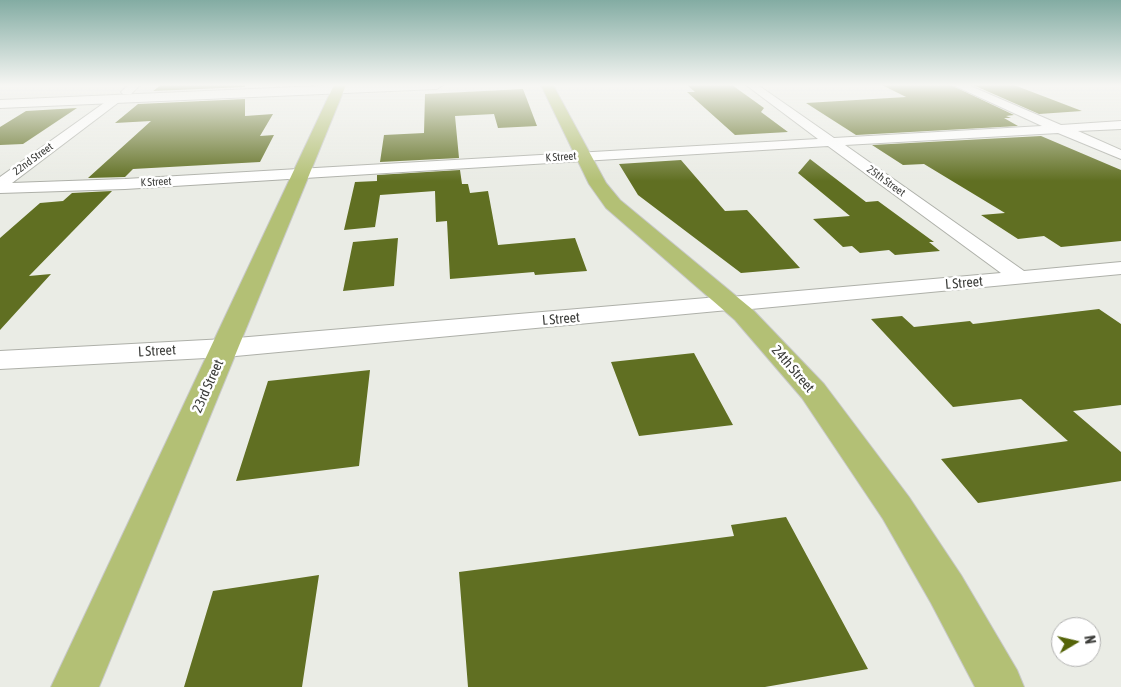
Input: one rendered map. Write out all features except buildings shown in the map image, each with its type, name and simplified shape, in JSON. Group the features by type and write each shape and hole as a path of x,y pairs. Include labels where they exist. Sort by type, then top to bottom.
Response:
{"main road":[{"name":"23rd Street","path":"75,687 326,117"},
{"name":"24th Street","path":"563,117 598,184 613,204 744,315 813,392 896,508 946,588 1000,687"},
{"name":"L Street","path":"0,360 225,348 730,304"}],"street":[{"name":"22nd Street","path":"0,184 91,117"},
{"name":"25th Street","path":"795,117 1021,278"},
{"path":"1033,117 1121,155"},
{"name":"K Street","path":"0,188 125,184 1121,125"},
{"name":"L Street","path":"730,304 1121,268"}]}
